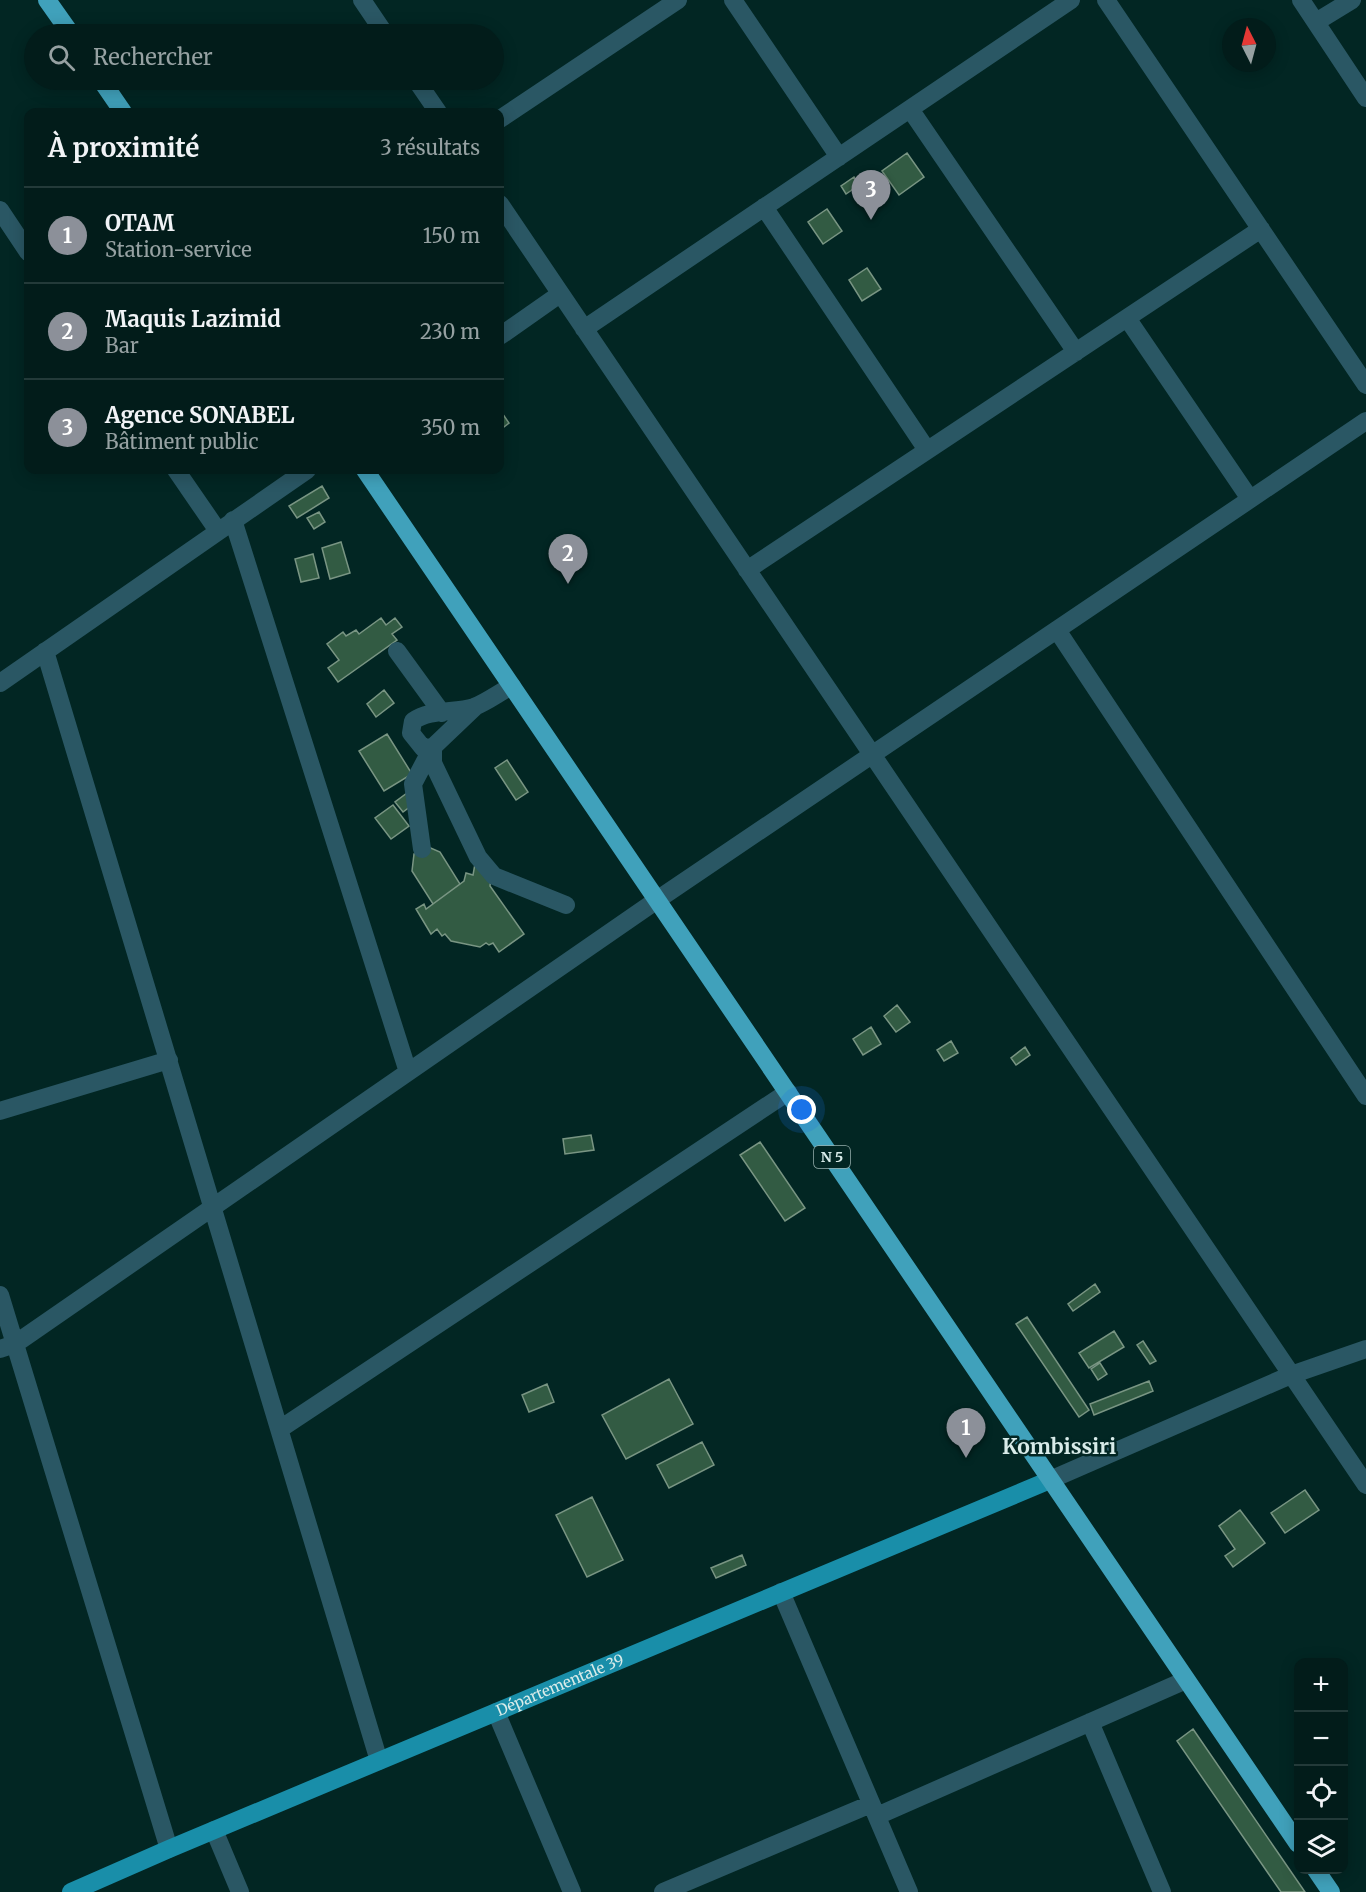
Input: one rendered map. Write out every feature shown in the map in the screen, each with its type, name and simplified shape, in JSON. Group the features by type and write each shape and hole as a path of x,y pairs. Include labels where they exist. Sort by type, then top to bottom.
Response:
{"highway":[{"path":"47,0 63,24"},
{"path":"108,90 120,108"},
{"name":"N 5","path":"368,474 1294,1837"},
{"path":"1319,1874 1331,1892"}],"main road":[{"name":"Départementale 39","path":"71,1892 1050,1480"}],"street":[{"path":"362,0 378,24"},
{"path":"504,116 678,0"},
{"path":"733,0 839,157"},
{"path":"584,329 1071,0"},
{"path":"1106,0 1366,385"},
{"path":"1301,0 1366,98"},
{"path":"1316,22 1352,0"},
{"path":"423,90 435,108"},
{"path":"910,109 1076,352"},
{"path":"764,207 927,450"},
{"path":"0,210 24,246"},
{"path":"504,210 1366,1485"},
{"path":"747,570 1261,229"},
{"path":"504,333 560,294"},
{"path":"1127,318 1250,499"},
{"path":"7,1347 657,900 1366,421"},
{"path":"179,474 218,531"},
{"path":"0,683 301,474"},
{"path":"233,520 408,1072"},
{"path":"1057,630 1366,1096"},
{"path":"45,651 380,1761"},
{"path":"397,651 442,712"},
{"path":"422,849 413,784 433,747 475,706 512,686"},
{"path":"433,747 423,748 418,743 411,733 413,721 422,715 475,706"},
{"path":"433,747 433,762 478,857 494,876 566,905"},
{"path":"0,1111 169,1060"},
{"path":"280,1429 788,1092"},
{"path":"0,1295 7,1347 169,1849"},
{"path":"1050,1480 1291,1375 1366,1349"},
{"path":"781,1592 909,1892"},
{"path":"667,1891 874,1810 1090,1722 1186,1680"},
{"path":"496,1712 572,1892"},
{"path":"1090,1722 1162,1892"},
{"path":"214,1830 240,1892"}],"building":[{"path":"907,153 924,177 899,195 882,171"},
{"path":"854,177 859,185 846,194 841,186"},
{"path":"827,209 842,231 823,244 808,222"},
{"path":"867,268 881,289 862,301 849,280"},
{"path":"504,416 509,423 504,427"},
{"path":"322,486 329,498 297,518 289,506"},
{"path":"319,512 325,522 314,529 307,518"},
{"path":"341,542 350,573 330,579 322,548"},
{"path":"313,554 319,578 301,582 295,559"},
{"path":"381,618 386,625 395,618 402,627 392,634 397,640 338,682 328,668 339,660 327,644 343,632 346,636 356,630 359,634"},
{"path":"384,690 394,703 376,717 367,704"},
{"path":"387,734 412,774 384,791 359,751"},
{"path":"507,760 528,792 516,800 495,768"},
{"path":"407,793 415,803 403,812 395,802"},
{"path":"393,805 409,826 391,839 375,818"},
{"path":"426,846 440,852 460,884 433,904 412,871 414,854"},
{"path":"475,864 491,878 490,886 524,934 499,952 493,943 489,945 486,943 480,947 451,941 445,934 442,936 437,929 431,934 416,909 424,904 426,909 464,881 466,873 473,875"},
{"path":"897,1005 910,1022 896,1032 884,1016"},
{"path":"871,1027 881,1044 863,1055 853,1039"},
{"path":"951,1041 958,1053 944,1061 937,1050"},
{"path":"1025,1047 1030,1055 1016,1065 1011,1058"},
{"path":"591,1135 594,1150 565,1154 563,1139"},
{"path":"760,1142 805,1208 785,1221 740,1155"},
{"path":"1095,1284 1100,1292 1073,1311 1068,1304"},
{"path":"1027,1317 1089,1410 1079,1417 1016,1324"},
{"path":"1114,1331 1124,1347 1089,1368 1079,1353"},
{"path":"1143,1341 1156,1361 1150,1364 1137,1345"},
{"path":"1100,1363 1107,1374 1098,1380 1091,1369"},
{"path":"669,1379 693,1424 626,1459 602,1415"},
{"path":"1149,1381 1153,1391 1094,1415 1090,1404"},
{"path":"547,1384 554,1402 529,1412 522,1395"},
{"path":"702,1442 714,1465 669,1488 657,1465"},
{"path":"1305,1490 1319,1510 1285,1533 1271,1513"},
{"path":"592,1497 623,1560 587,1577 556,1515"},
{"path":"1240,1510 1265,1543 1233,1567 1225,1556 1235,1549 1219,1526"},
{"path":"742,1555 746,1565 716,1578 711,1568"},
{"path":"1193,1729 1305,1892 1281,1892 1177,1741"}],"place":[{"name":"Agence SONABEL","path":"871,220"},
{"name":"Maquis Lazimid","path":"568,584"},
{"name":"OTAM","path":"966,1458"}],"district":[{"name":"Kombissiri","path":"1059,1447"}]}
